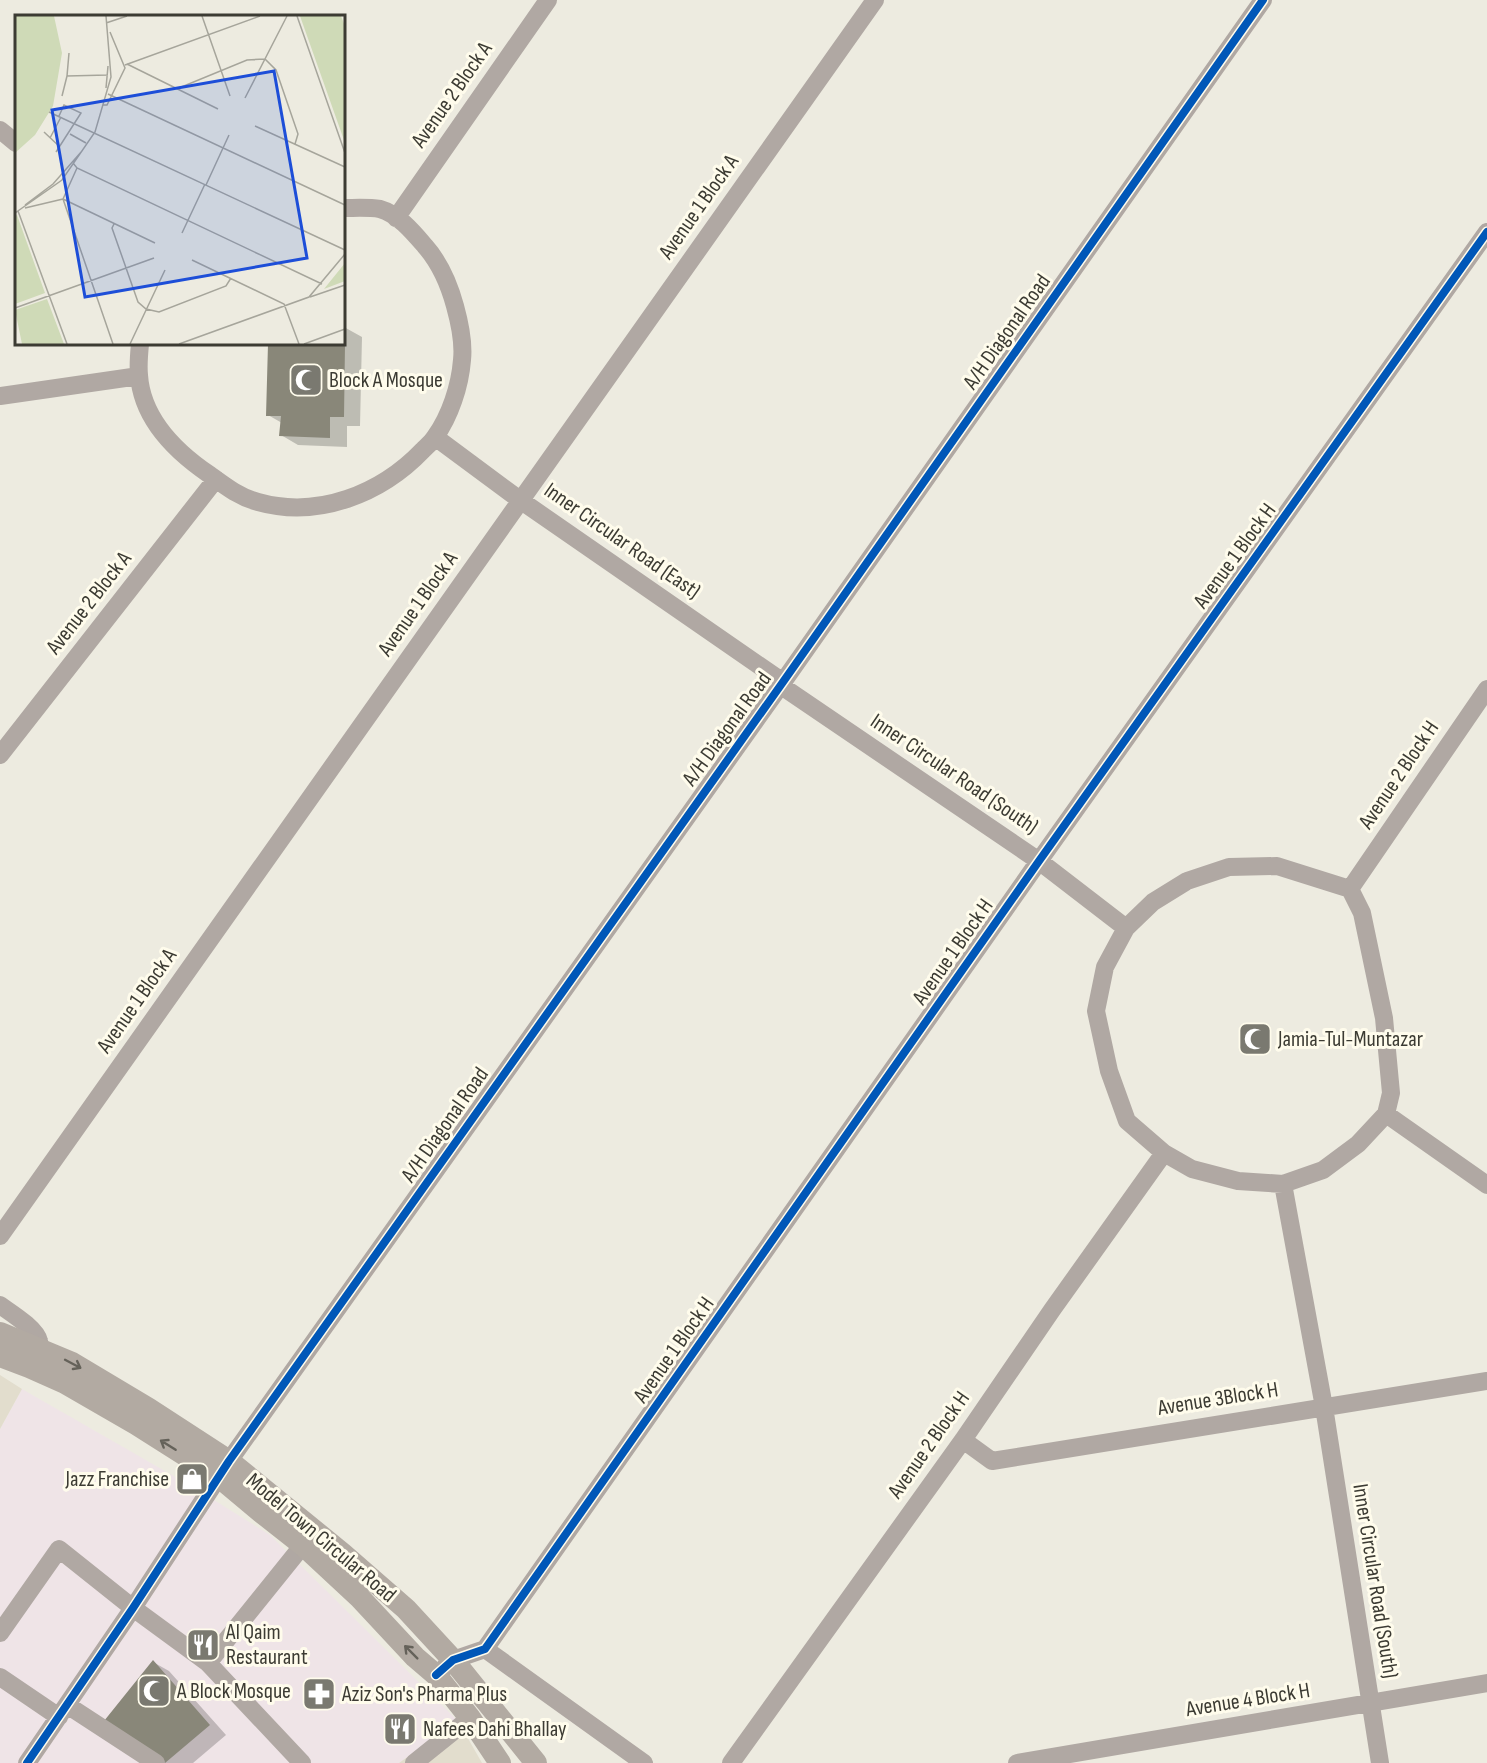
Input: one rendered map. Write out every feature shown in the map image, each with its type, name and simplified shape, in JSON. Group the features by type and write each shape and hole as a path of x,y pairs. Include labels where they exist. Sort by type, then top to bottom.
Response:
{"main road":[{"name":"Model Town Circular Road","path":"0,1332 34,1358"},
{"name":"Model Town Circular Road","path":"0,1356 72,1363 111,1386 352,1562 406,1609 453,1660 536,1763"},
{"name":"Model Town Circular Road","path":"223,1468 261,1512 303,1545 360,1598 415,1657 436,1675 470,1718 500,1763"}],"street":[{"name":"Avenue 2 Block A","path":"396,218 548,0"},
{"name":"Avenue 1 Block A","path":"0,1236 875,0"},
{"name":"A/H Diagonal Road","path":"27,1763 133,1608 223,1468 782,683 1263,0"},
{"path":"0,130 15,142"},
{"path":"140,345 139,376 145,402 155,423 172,445 190,462 236,494 258,502 281,506 325,505 346,500 391,478 412,462 435,437 448,412 456,391 463,360 461,328 450,288 434,256 413,231 396,218 380,210 345,208"},
{"name":"Avenue 1 Block H","path":"485,1649 1039,861 1487,232"},
{"path":"0,396 139,376"},
{"name":"Inner Circular Road (East)","path":"435,437 520,500 782,683"},
{"name":"Avenue 2 Block A","path":"0,755 216,480"},
{"name":"Inner Circular Road (South)","path":"782,683 1039,861 1126,928"},
{"name":"Avenue 2 Block H","path":"1350,889 1487,689"},
{"path":"1277,866 1350,889 1362,913 1384,1018 1391,1093 1386,1114 1358,1144 1323,1170 1283,1184 1238,1181 1192,1169 1164,1153 1127,1121 1108,1071 1096,1011 1105,967 1126,928 1153,902 1187,881 1229,867 1277,866"},
{"path":"1386,1114 1487,1185"},
{"name":"Avenue 2 Block H","path":"732,1763 963,1440 1164,1153"},
{"name":"Inner Circular Road (South)","path":"1283,1184 1324,1407 1380,1763"},
{"path":"0,1305 34,1331 39,1340 34,1358"},
{"name":"Avenue 3Block H","path":"963,1440 992,1461 1487,1381"},
{"path":"208,1663 303,1545"},
{"path":"0,1633 59,1549 133,1608 208,1663 293,1760"},
{"path":"436,1675 453,1660 485,1649 644,1763"},
{"path":"0,1677 156,1763"},
{"name":"Avenue 4 Block H","path":"1017,1763 1487,1683"},
{"path":"414,1763 470,1718"}],"shaded area":[{"path":"0,1375 22,1389 0,1429"},
{"path":"22,1389 198,1490 270,1535 458,1721 399,1763 0,1763 0,1429"},
{"path":"458,1721 482,1763 399,1763"}],"building":[{"name":"Block A Mosque","path":"268,345 345,345 344,417 330,417 330,438 279,436 281,416 266,416"},
{"name":"A Block Mosque","path":"153,1660 210,1725 165,1763 161,1763 104,1721"}],"cycle path":[{"path":"27,1763 133,1608 229,1461 783,682 1263,0"},
{"path":"436,1675 453,1660 485,1649 1039,861 1487,232"}],"place":[{"name":"Block A Mosque","path":"306,380"},
{"name":"Jamia-Tul-Muntazar","path":"1255,1039"},
{"name":"Jazz Franchise","path":"192,1479"},
{"name":"Al Qaim Restaurant","path":"203,1645"},
{"name":"A Block Mosque","path":"154,1691"},
{"name":"Aziz Son's Pharma Plus","path":"319,1694"},
{"name":"Nafees Dahi Bhallay","path":"400,1729"}]}
